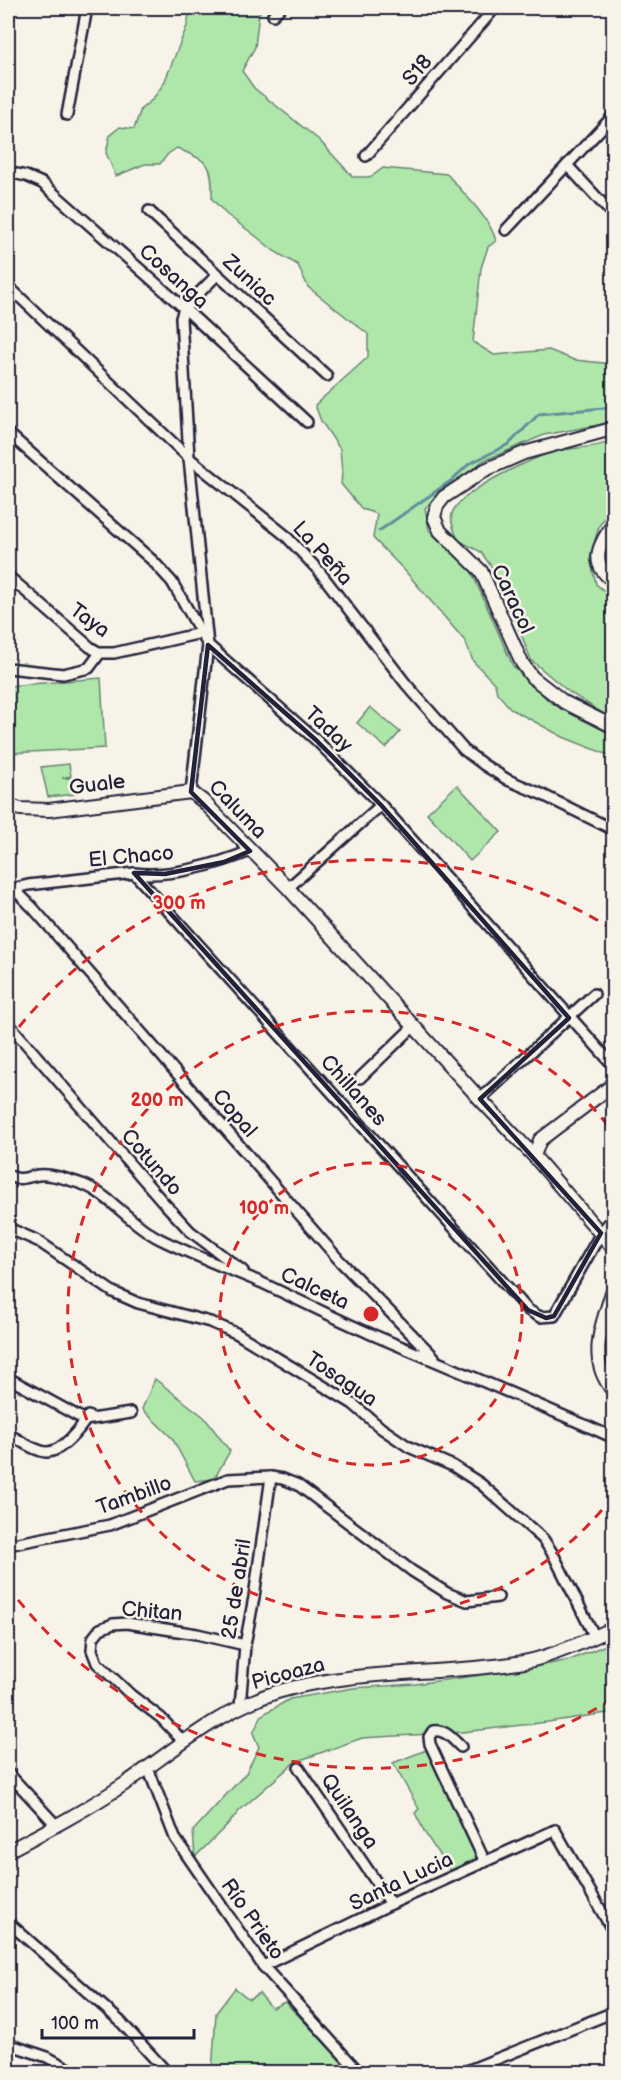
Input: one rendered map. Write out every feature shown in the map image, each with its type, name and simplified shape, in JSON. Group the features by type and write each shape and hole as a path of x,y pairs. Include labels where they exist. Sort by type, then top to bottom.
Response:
{"street":[{"path":"67,115 87,8"},
{"name":"S18","path":"366,156 495,8"},
{"path":"506,231 614,115"},
{"path":"567,165 614,216"},
{"name":"Cosanga","path":"8,172 42,183 184,308 308,422"},
{"name":"Zuniac","path":"149,211 327,375"},
{"path":"184,308 218,274"},
{"name":"La Peña","path":"8,286 189,458 285,535 319,571 406,684 464,750 508,780 614,830"},
{"name":"Caluma","path":"184,308 181,318 189,458 208,645 191,792 203,801 288,888 534,1155 614,1249"},
{"name":"Caracol","path":"614,426 608,430 524,453 485,470 444,497 437,506 434,517 440,531 481,571 522,663 532,677 564,702 614,727"},
{"name":"Taday","path":"8,433 153,561 172,582 208,645 316,740 381,805 614,1066"},
{"path":"614,523 602,541 597,560 602,572 614,581"},
{"name":"Taya","path":"8,576 90,647 100,653 114,653 201,633"},
{"path":"8,668 63,674 89,668 100,653"},
{"name":"Guale","path":"8,805 20,809 49,810 191,792"},
{"path":"288,888 381,805"},
{"name":"El Chaco","path":"10,888 134,873 165,874 224,862 250,850"},
{"name":"Chillanes","path":"134,873 528,1310 540,1317 555,1316 601,1233"},
{"name":"Copal","path":"10,888 41,917 340,1261 437,1360"},
{"path":"480,1099 594,994"},
{"name":"Cotundo","path":"8,1023 190,1231 260,1282"},
{"path":"360,1078 414,1026"},
{"path":"534,1155 540,1140 611,1090"},
{"name":"Calceta","path":"8,1175 13,1178 27,1179 38,1175 51,1176 83,1184 139,1228 159,1239 260,1282 371,1334 437,1360 614,1438"},
{"path":"601,1233 614,1216"},
{"name":"Tosagua","path":"8,1228 38,1241 113,1292 138,1304 210,1322 236,1333 353,1404 381,1428 409,1447 453,1466 481,1484 543,1539 554,1554 595,1637"},
{"path":"614,1286 597,1344 597,1357 602,1374 614,1392"},
{"path":"8,1378 87,1417 131,1413"},
{"path":"8,1434 44,1452 54,1452 81,1427 87,1417"},
{"path":"271,1477 298,1485 412,1571 447,1593 467,1601 498,1597"},
{"name":"Tambillo","path":"8,1545 110,1525 228,1479 271,1477"},
{"name":"25 de abril","path":"240,1707 245,1645 271,1477"},
{"name":"Chitan","path":"183,1741 161,1718 131,1695 97,1663 92,1650 93,1638 100,1629 113,1624 127,1623 197,1634 245,1645"},
{"name":"Picoaza","path":"8,1851 57,1826 148,1768 183,1741 240,1707 279,1692 342,1679 526,1662 614,1628"},
{"path":"461,1747 446,1733 439,1730 434,1731 429,1737 430,1744 485,1862"},
{"name":"Río Prieto","path":"148,1768 175,1838 263,1966 358,2073"},
{"name":"Quilanga","path":"299,1768 391,1904"},
{"path":"8,1773 57,1826"},
{"name":"Santa Lucia","path":"263,1966 391,1904 555,1830 614,1934"},
{"path":"8,1922 120,2021 164,2068 165,2073"},
{"path":"464,2073 614,2012"},
{"path":"8,2044 46,2057 75,2073"},
{"path":"8,2069 11,2073"}],"highlighted area":[{"path":"208,645 316,740 381,805 569,1018 480,1099 601,1233 554,1316 546,1318 528,1310 134,873 165,874 224,862 250,851 191,792"}],"green space":[{"path":"190,8 264,8 259,13 255,47 242,71 254,88 319,140 353,177 371,177 383,168 447,174 475,206 488,224 496,241 488,247 481,268 473,342 494,355 549,350 574,360 613,364 613,418 609,423 544,435 483,461 438,495 425,508 429,530 469,566 513,666 550,702 613,735 613,757 563,737 511,709 497,693 495,684 473,661 465,641 406,572 373,538 377,514 362,509 341,484 340,449 321,421 315,405 368,357 368,334 308,287 298,265 274,251 226,214 212,199 210,170 196,157 177,148 160,164 145,164 116,176 106,153 110,135 120,127 134,129 141,109 153,99 164,83 187,26"},
{"path":"613,439 613,506 599,526 590,558 596,584 613,598 613,720 569,692 531,660 507,597 493,569 481,552 458,540 453,527 452,514 457,505 481,486 531,460 556,451 594,446"},
{"path":"101,678 105,748 11,753 8,686"},
{"path":"370,707 400,732 386,748 357,723"},
{"path":"69,764 71,776 62,778 73,778 75,794 48,797 41,767"},
{"path":"457,785 501,832 470,861 427,813"},
{"path":"155,1379 204,1417 230,1451 214,1479 195,1481 172,1438 142,1409"},
{"path":"613,1642 613,1712 463,1732 362,1738 295,1762 239,1811 195,1857 193,1831 246,1773 259,1747 253,1733 262,1715 290,1699 353,1688 415,1684 518,1670 570,1660"},
{"path":"429,1749 481,1859 450,1872 425,1833 415,1813 419,1809 393,1763"},
{"path":"235,1988 249,1999 259,1993 272,2008 285,2002 354,2072 212,2072 216,2013"}],"waterway":[{"path":"379,531 452,480 469,464 509,444 539,414 614,407"}]}
